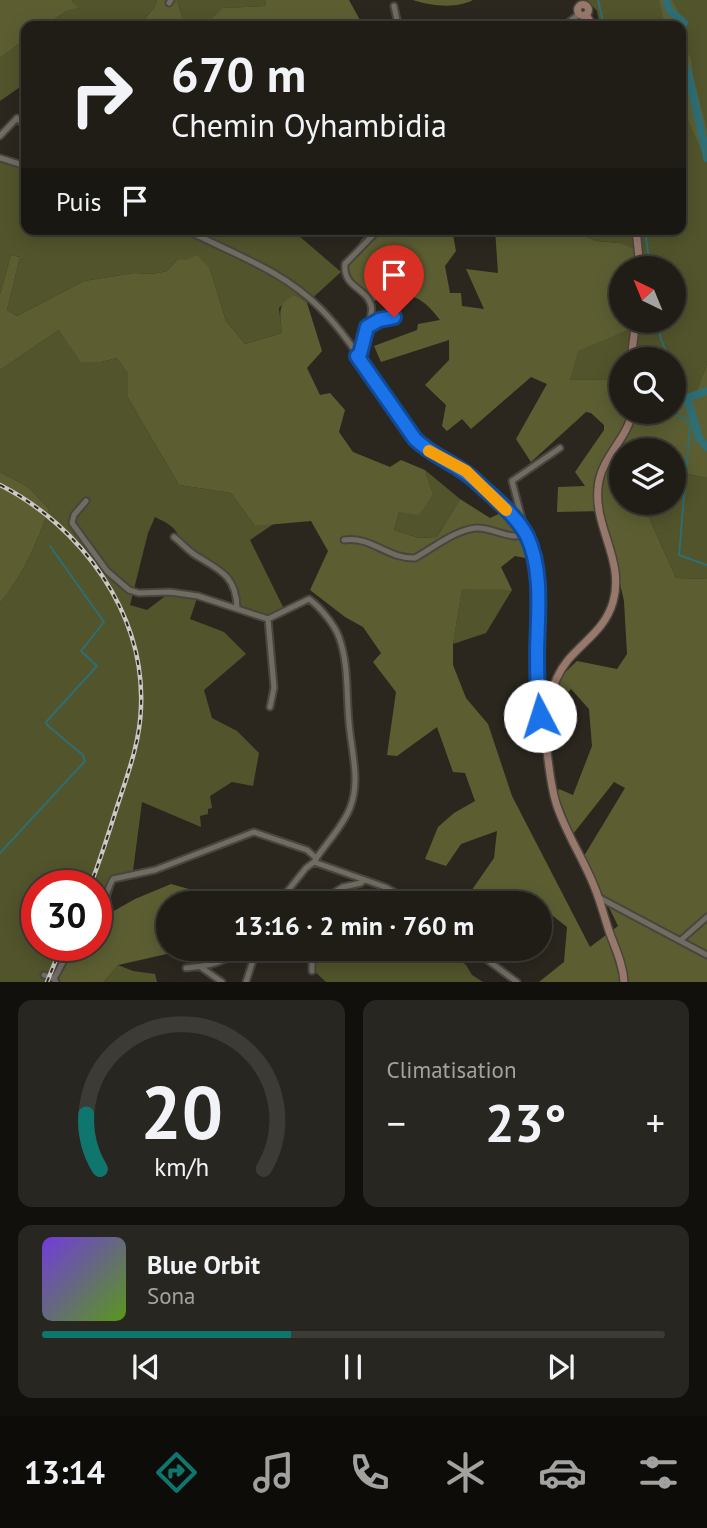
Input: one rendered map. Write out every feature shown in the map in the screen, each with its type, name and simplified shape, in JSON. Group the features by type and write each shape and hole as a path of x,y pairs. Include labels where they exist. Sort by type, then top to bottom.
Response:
{"street":[{"path":"572,21 588,9 583,2"},
{"path":"394,6 398,21"},
{"path":"582,14 588,21"},
{"path":"0,136 17,118 21,122"},
{"path":"0,158 21,164"},
{"path":"196,235 272,270 321,309 415,439 428,450 466,471 526,534"},
{"path":"357,356 360,354 367,327 370,301 348,280 345,269 349,259 373,235"},
{"path":"637,235 639,256"},
{"path":"367,327 379,320 394,317"},
{"path":"624,982 621,962 598,897 556,805 550,775 547,725 550,698 557,676 570,658 600,629 614,599 616,570 599,510 598,485 602,468 628,424"},
{"path":"547,725 541,721 537,684 535,561 512,481 560,448"},
{"path":"86,501 74,515 72,523 120,585 139,593 170,592 198,596 268,619 306,598 312,600 339,637 348,674 349,721 355,762 353,798 344,819 315,860 288,891"},
{"path":"344,540 364,540 394,555 415,558 461,531 474,528 495,529 505,534 521,536 526,534"},
{"path":"174,537 200,558 218,567 234,589 237,607"},
{"path":"268,619 274,688 270,707"},
{"path":"112,881 155,870 216,848 248,832 260,832 307,850 315,860 391,891"},
{"path":"336,891 364,880"},
{"path":"598,897 707,955"},
{"path":"681,940 707,917"},
{"path":"44,975 55,980 64,961"},
{"path":"186,968 202,968 220,961"},
{"path":"246,982 253,961"},
{"path":"312,961 312,971"},
{"path":"489,961 517,982"},
{"path":"202,968 222,982"}],"green space":[{"path":"0,0 74,0 72,1 78,8 67,11 52,21 21,21 21,43 0,58"},
{"path":"157,0 144,21 52,21 77,8 72,1"},
{"path":"157,0 177,0 183,21 144,21"},
{"path":"177,0 266,0 267,6 224,8 210,21 183,21"},
{"path":"266,0 349,0 361,21 209,21 223,8 266,6"},
{"path":"413,0 473,0 459,5 443,6"},
{"path":"587,0 707,0 707,364 695,395 686,398 686,347 609,347 609,379 570,380 577,351 622,333 686,333 686,256 629,256 619,243 597,241 580,235 686,235 686,21 599,21 597,11"},
{"path":"659,0 672,0 681,16 688,21 686,27 686,21 666,21"},
{"path":"21,43 21,86 0,101 0,58"},
{"path":"686,50 691,59 707,130 707,162 686,116"},
{"path":"0,161 21,168 21,235 298,235 341,272 307,303 295,295 279,308 282,333 245,344 226,321 210,269 187,260 177,260 167,271 153,274 134,273 84,281 17,316 7,310 20,257 11,255 0,294"},
{"path":"367,235 453,235 456,251 445,266 450,293 461,293 462,306 484,309 466,269 498,273 495,235 580,235 597,241 619,243 635,249 636,256 609,256 609,333 622,333 578,351 570,380 609,379 609,424 686,424 686,398 695,395 707,364 707,478 686,474 686,438 609,438 609,515 648,515 676,578 707,579 707,982 539,982 564,962 567,927 552,915 552,891 471,891 494,858 497,831 461,844 446,866 425,859 438,827 454,813 475,801 465,773 453,772 437,727 397,756 387,755 396,692 373,662 381,653 363,627 345,617 310,590 328,551 311,521 255,526 231,493 179,485 128,398 128,374 117,358 101,362 81,362 59,330 0,370 0,294 11,255 20,257 7,310 17,316 84,281 167,271 177,260 187,260 197,255 210,269 226,321 245,344 282,333 281,310 289,298 295,295 307,303 322,351 307,368 320,395 330,393 345,410 339,432 353,452 390,467 401,460 425,470 433,494 419,515 399,512 394,530 419,538 437,537 460,499 490,518 503,512 530,559 515,556 501,567 512,590 462,589 453,644 453,665 466,698 488,724 512,796 590,947 618,926 584,856 625,788 614,782 573,834 557,793 559,789 573,795 592,746 589,709 571,689 559,702 559,734 546,733 555,682 577,661 617,669 627,654 624,601 603,511 557,512 558,487 585,486 575,472 604,430 604,425 591,413 586,412 531,462 516,439 547,384 531,377 471,429 462,419 447,431 442,426 446,405 425,385 449,360 449,340 381,362 374,346 417,330 418,324 440,320 425,304 411,296 373,301 341,272"},
{"path":"59,330 101,362 117,358 128,374 128,398 179,485 231,493 255,526 275,523 250,540 284,609 268,615 241,606 233,583 227,576 197,554 170,525 155,517 148,533 130,605 147,610 168,594 197,598 190,619 224,632 246,654 204,690 212,718 237,731 259,753 253,786 232,782 210,796 212,808 208,809 208,814 200,816 201,827 142,802 133,871 115,882 112,893 112,870 21,870 21,961 63,961 52,982 0,982 0,603 29,558 49,509 28,487 0,472 0,370"},
{"path":"425,470 460,499 437,537 419,538 394,530 399,512 433,494"},
{"path":"0,472 28,487 49,509 29,558 0,603"},
{"path":"686,474 707,478 707,579 676,578 648,515 686,515"},
{"path":"462,588 512,590 486,633 453,644"},
{"path":"171,884 196,891 156,891 156,956 118,965 104,982 52,982 63,961 112,961 112,912 135,899"},
{"path":"313,961 461,961 472,975 483,982 326,982 313,970"},
{"path":"118,965 133,971 155,974 157,982 104,982"}],"waterway":[{"path":"598,0 603,21"},
{"path":"666,0 670,11 682,21"},
{"path":"686,68 707,158"},
{"path":"646,235 648,256"},
{"path":"660,333 664,347"},
{"path":"707,391 687,398 699,438 707,447"},
{"path":"686,421 690,426 679,555 707,565"},
{"path":"0,853 85,761 83,755 46,722 97,666 81,651 104,622 50,546"}],"railway":[{"path":"0,485 29,502 81,548 120,606 132,638 139,672 141,707 138,734 96,870"},
{"path":"47,982 56,961"}],"slow traffic":[{"path":"429,451 466,471 506,510"}],"route":[{"path":"394,317 379,320 367,327 360,354 357,356 415,439 428,450 466,471 480,484 515,520 526,534 532,550 536,573 537,684 540,716"}]}
